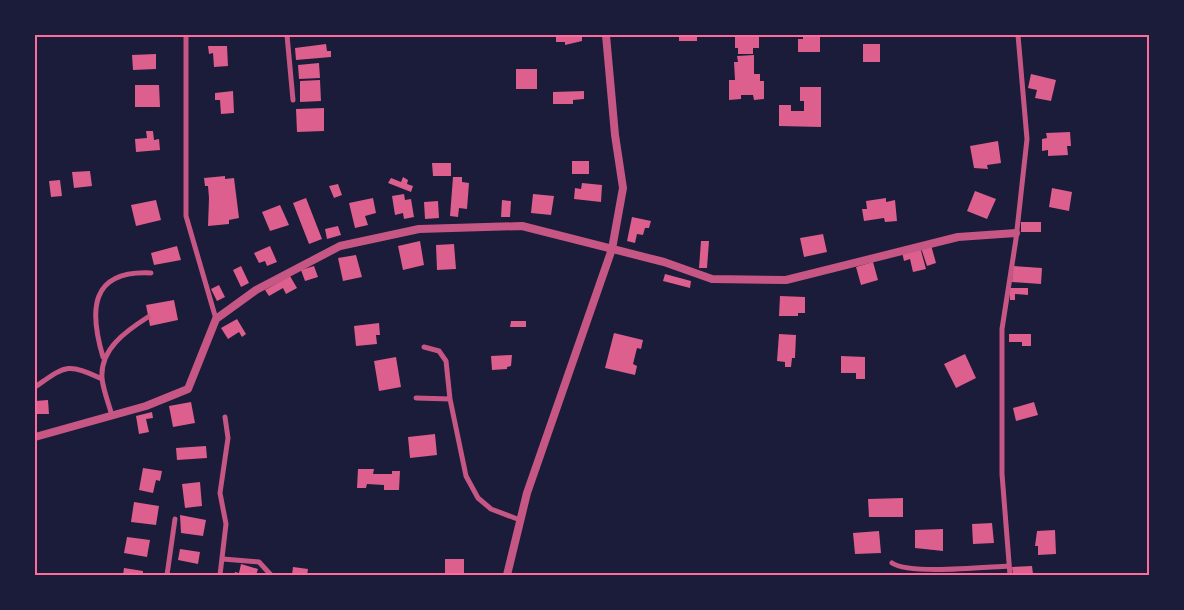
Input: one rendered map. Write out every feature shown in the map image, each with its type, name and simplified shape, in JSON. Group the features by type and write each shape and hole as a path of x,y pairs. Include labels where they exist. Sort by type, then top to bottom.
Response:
{"street":[{"path":"186,35 186,216 216,319"},
{"path":"287,35 293,100"},
{"path":"507,575 527,494 612,249 623,188 615,135 606,35"},
{"path":"1010,575 1002,474 1002,329 1016,233 1026,139 1018,35"},
{"path":"35,437 146,406 188,389 216,319 256,290 340,246 420,229 522,226 664,262 712,279 786,280 958,237 1016,233"},
{"path":"112,416 102,379 103,357 94,314 100,293 114,278 136,273 151,274"},
{"path":"103,357 128,329 148,317"},
{"path":"424,347 439,351 446,362 450,399 466,476 478,498 491,509 520,520"},
{"path":"35,387 62,368 76,368 102,379"},
{"path":"416,398 450,399"},
{"path":"220,575 226,524 220,493 228,438 225,417"},
{"path":"167,575 175,519"},
{"path":"223,559 259,562 271,575"},
{"path":"892,563 914,569 1009,566"}],"building":[{"path":"556,35 582,35 582,41 565,45 565,42 556,42"},
{"path":"679,35 697,35 697,41 679,41"},
{"path":"735,35 759,35 759,48 753,48 753,54 738,54 738,48 735,48"},
{"path":"803,35 820,35 820,52 798,52 798,39 803,39"},
{"path":"326,44 327,51 331,51 331,57 296,60 295,48"},
{"path":"863,44 880,44 880,62 863,62"},
{"path":"208,46 227,46 228,66 214,67 213,53 209,54"},
{"path":"156,54 156,69 133,70 132,55"},
{"path":"754,55 754,74 760,74 760,81 764,81 764,99 754,100 753,95 741,95 741,99 729,100 729,80 735,80 734,62 738,62 737,56"},
{"path":"319,63 320,78 299,79 298,65"},
{"path":"516,69 537,69 537,89 516,89"},
{"path":"1031,74 1056,80 1051,101 1035,98 1037,90 1028,88"},
{"path":"320,80 321,101 300,102 300,81"},
{"path":"135,85 159,85 160,107 135,107"},
{"path":"800,87 821,87 821,127 779,126 779,105 791,105 791,111 804,111 804,101 800,101"},
{"path":"233,91 234,113 221,114 220,100 215,100 215,93"},
{"path":"584,91 584,99 573,100 573,104 553,104 553,92"},
{"path":"324,108 324,131 297,132 296,109"},
{"path":"146,131 153,131 154,140 159,139 160,150 136,152 135,139 147,138"},
{"path":"1070,132 1071,146 1067,146 1068,155 1048,156 1048,150 1042,151 1042,139 1047,138 1046,133"},
{"path":"998,141 1001,163 987,165 988,169 974,168 970,146"},
{"path":"572,161 589,161 589,174 572,174"},
{"path":"432,163 451,163 451,176 433,176"},
{"path":"90,171 92,186 74,188 72,172"},
{"path":"225,176 225,179 234,178 239,218 229,220 229,224 208,226 208,186 205,186 204,178"},
{"path":"403,177 408,180 407,184 413,186 411,192 388,183 391,178 401,182"},
{"path":"453,177 462,177 462,182 469,183 467,209 459,208 458,217 450,216"},
{"path":"60,180 62,196 51,197 49,181"},
{"path":"582,183 602,185 601,202 574,199 575,188 581,189"},
{"path":"338,184 342,195 334,198 329,186"},
{"path":"1052,188 1072,192 1069,211 1049,207"},
{"path":"975,191 996,199 987,219 967,211"},
{"path":"404,194 405,200 411,199 414,217 404,219 403,213 395,215 392,196"},
{"path":"533,194 554,196 551,215 531,213"},
{"path":"306,198 322,239 309,244 293,203"},
{"path":"373,198 376,213 365,216 368,225 355,228 349,203"},
{"path":"886,198 886,202 895,200 897,221 885,222 884,218 864,221 862,209 867,209 866,201"},
{"path":"156,200 161,220 136,226 131,205"},
{"path":"502,200 511,201 510,217 501,217"},
{"path":"438,201 439,218 425,219 424,202"},
{"path":"280,205 289,225 270,231 262,212"},
{"path":"632,217 651,221 649,228 645,228 643,235 637,234 635,243 627,241"},
{"path":"1021,222 1041,222 1041,232 1021,232"},
{"path":"338,226 341,235 327,239 325,229"},
{"path":"823,234 827,252 804,257 800,238"},
{"path":"420,241 424,265 403,270 398,246"},
{"path":"701,241 709,241 707,268 699,268"},
{"path":"454,244 456,269 437,270 436,245"},
{"path":"931,245 936,263 927,266 921,248"},
{"path":"177,246 181,260 154,265 151,253"},
{"path":"270,246 277,262 267,266 265,261 259,263 254,253"},
{"path":"920,247 926,269 913,272 910,259 904,261 902,252"},
{"path":"356,255 362,277 343,281 338,258"},
{"path":"873,262 878,280 861,285 856,267"},
{"path":"241,266 249,283 241,287 233,270"},
{"path":"314,266 318,277 305,281 301,270"},
{"path":"1013,266 1042,268 1041,284 1012,282"},
{"path":"665,274 691,281 690,288 663,281"},
{"path":"290,276 297,288 286,294 283,288 269,296 265,290"},
{"path":"219,285 225,297 217,301 211,289"},
{"path":"1010,288 1028,288 1028,295 1015,294 1015,300 1010,300"},
{"path":"780,296 805,297 805,313 798,313 798,316 779,316"},
{"path":"174,300 178,320 150,326 146,305"},
{"path":"237,319 246,334 242,337 239,332 228,339 221,328"},
{"path":"511,321 526,321 526,327 510,327"},
{"path":"379,323 380,335 376,335 377,344 356,346 354,326"},
{"path":"614,333 643,340 641,349 637,348 633,364 637,366 635,375 605,368"},
{"path":"779,334 796,335 795,358 792,358 791,367 785,367 785,362 777,361"},
{"path":"1009,334 1031,334 1031,346 1022,346 1022,342 1009,342"},
{"path":"965,354 976,378 956,388 944,364"},
{"path":"512,355 511,366 507,367 507,369 492,370 491,356"},
{"path":"841,356 865,357 865,379 856,379 856,373 841,373"},
{"path":"396,357 401,387 379,391 374,361"},
{"path":"48,400 49,414 35,414 35,401"},
{"path":"191,402 195,423 173,427 169,406"},
{"path":"1034,402 1038,415 1016,421 1013,408"},
{"path":"152,412 153,418 146,419 149,432 139,434 136,416"},
{"path":"435,434 437,455 410,458 408,437"},
{"path":"206,446 207,458 177,460 176,448"},
{"path":"143,468 162,471 160,481 156,480 153,493 139,490"},
{"path":"358,469 374,469 373,474 392,474 392,471 400,471 399,490 384,490 384,485 367,484 366,488 357,488"},
{"path":"200,482 202,506 185,508 182,484"},
{"path":"903,498 903,517 869,517 868,499"},
{"path":"134,502 159,506 156,525 131,522"},
{"path":"180,515 206,520 203,536 181,533"},
{"path":"992,523 994,543 973,544 972,524"},
{"path":"943,529 943,551 915,548 915,530"},
{"path":"1055,530 1056,554 1038,555 1038,546 1035,546 1037,531"},
{"path":"879,531 881,553 855,554 853,533"},
{"path":"127,537 150,540 147,557 124,553"},
{"path":"180,549 200,552 198,564 178,560"},
{"path":"445,559 464,559 464,575 445,575"},
{"path":"241,564 258,569 256,575 234,575 235,572 239,573"},
{"path":"1032,566 1033,574 1013,575 1012,567"},
{"path":"293,567 308,569 307,575 292,575"},
{"path":"124,568 143,571 143,575 123,575"}]}
